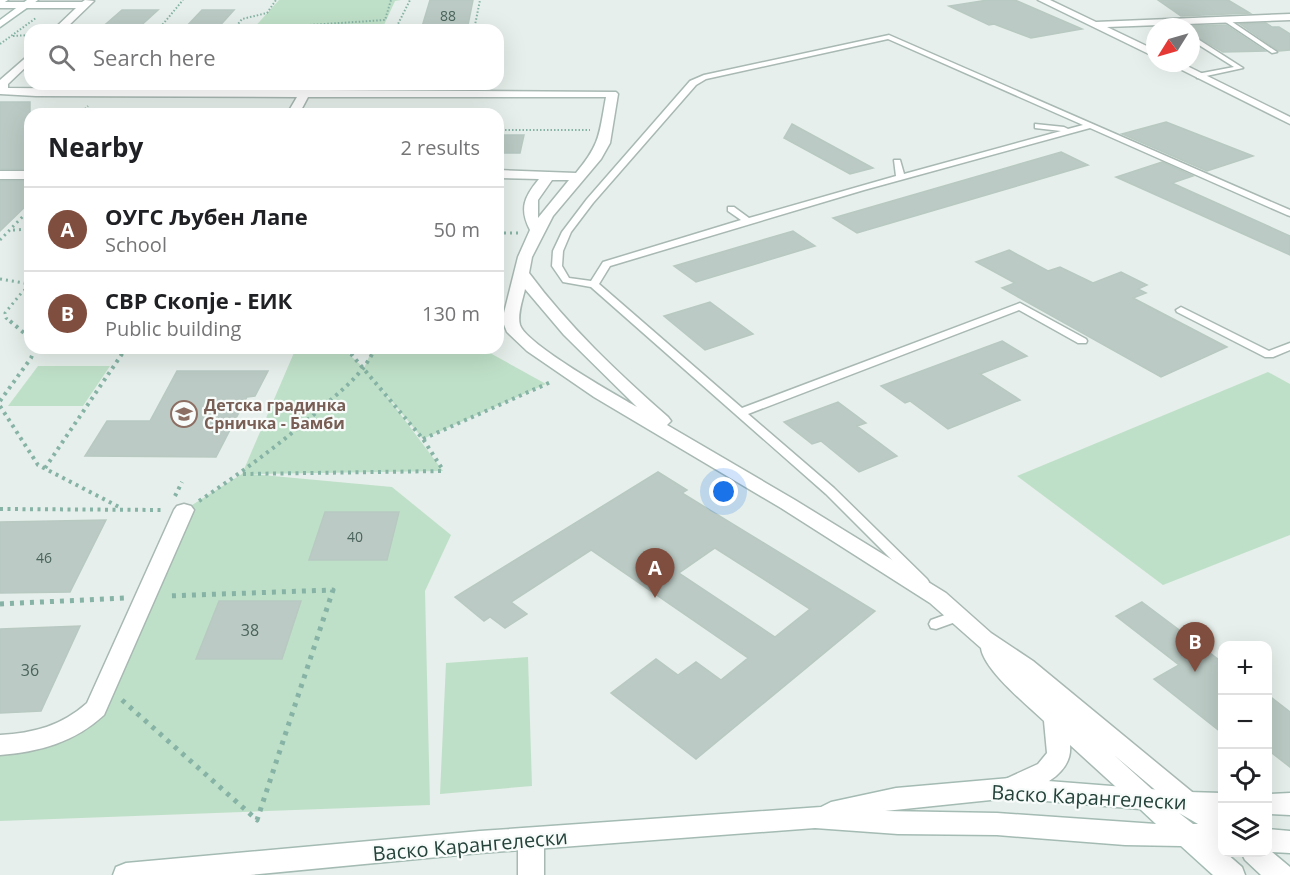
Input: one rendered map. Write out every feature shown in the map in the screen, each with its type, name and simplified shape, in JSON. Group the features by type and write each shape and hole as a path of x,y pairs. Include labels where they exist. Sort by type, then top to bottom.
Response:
{"street":[{"path":"1043,0 1146,50"},
{"path":"1,2 53,5 88,3"},
{"path":"0,24 30,2"},
{"path":"65,24 88,3"},
{"path":"1200,22 1290,17"},
{"path":"1095,25 1146,25"},
{"path":"24,63 3,83 3,91 18,93 612,94 604,143 597,156 537,230 525,257 514,297 512,328 533,348 570,374 788,504 938,598 983,639 1025,667 1188,803 1218,824"},
{"path":"1192,72 1290,121"},
{"path":"296,108 304,94"},
{"path":"504,174 579,177"},
{"path":"0,175 24,175"},
{"path":"537,230 528,210 531,198 549,175"},
{"path":"521,273 538,297 619,383 695,450"},
{"path":"0,745 46,740 67,732 84,721 96,709 184,510"},
{"path":"983,639 1011,677 1056,720 1232,875"},
{"path":"1010,788 1047,771 1059,755 1056,720"},
{"name":"Васко Карангелески","path":"815,817 896,798 1010,788 1188,803 1218,803"},
{"path":"1272,804 1290,804"},
{"name":"Васко Карангелески","path":"126,875 531,839 815,817 898,823 997,824 1091,832 1218,836"},
{"path":"531,839 531,875"},
{"path":"1272,840 1290,842"},
{"path":"1260,857 1280,875"}],"lane":[{"path":"1226,20 1274,52"},
{"path":"938,598 830,491 742,412 594,285 566,279 557,266 558,251 567,232 590,201 693,83 704,77 889,38 1290,213"},
{"path":"1200,43 1240,68 1200,76"},
{"path":"1038,126 1072,130"},
{"path":"594,285 606,264 901,177 1089,126"},
{"path":"897,162 901,177"},
{"path":"731,209 748,221"},
{"path":"742,412 1020,306 1082,341"},
{"path":"1181,310 1269,355 1290,346"},
{"path":"936,624 956,616"}],"path":[{"path":"163,24 183,0"},
{"path":"238,24 242,19 267,12 276,0"},
{"path":"334,24 385,21 390,0"},
{"path":"398,24 410,0"},
{"path":"475,24 480,0"},
{"path":"28,24 53,5"},
{"path":"0,44 24,27"},
{"path":"12,36 24,36"},
{"path":"504,130 606,130"},
{"path":"0,240 24,216"},
{"path":"12,230 24,229"},
{"path":"0,279 24,282"},
{"path":"24,290 5,313 6,318 24,333"},
{"path":"33,354 0,404 1,413 38,465 121,509"},
{"path":"45,468 122,354"},
{"path":"242,474 443,471 423,439 351,354"},
{"path":"0,509 184,510 242,474 314,416 364,368 372,354"},
{"path":"423,439 570,374"},
{"path":"0,390 8,390"},
{"path":"0,604 333,590 257,820 106,686"}],"green space":[{"path":"279,0 401,0 395,1 384,24 257,24"},
{"path":"293,354 349,354 364,368 370,354 492,354 546,384 423,439 380,387 443,471 250,474 392,487 451,535 425,591 430,805 0,821 0,745 84,721 184,510 242,474"},
{"path":"38,366 110,366 83,406 8,406"},
{"path":"1268,372 1290,384 1290,535 1163,585 1017,476"},
{"path":"528,657 532,786 440,794 446,663"}],"building":[{"path":"430,0 473,0 468,24 423,24"},
{"path":"988,0 1015,0 1082,29 1031,38 994,24 989,25 949,6"},
{"path":"1158,0 1228,0 1250,13 1181,16"},
{"path":"122,10 158,10 143,24 106,24"},
{"path":"202,10 234,10 221,24 189,24"},
{"path":"1266,23 1290,34 1290,50 1279,51 1240,24"},
{"path":"1226,25 1265,51 1223,52 1200,38 1200,26"},
{"path":"0,102 30,102 30,108 24,108 24,169 0,169"},
{"path":"1166,122 1253,156 1207,171 1122,134"},
{"path":"792,124 873,168 850,174 784,138"},
{"path":"504,135 524,135 520,153 504,153"},
{"path":"1061,152 1088,165 857,233 833,218"},
{"path":"1162,162 1193,176 1172,183 1290,236 1290,255 1116,177"},
{"path":"0,181 24,181 24,208 0,231"},
{"path":"793,231 815,246 696,282 674,266"},
{"path":"1009,250 1048,271 1060,267 1093,283 1121,272 1147,285 1138,289 1146,293 1133,298 1227,347 1161,377 1002,288 1015,283 976,262"},
{"path":"710,302 753,334 705,350 664,316"},
{"path":"1002,341 1027,356 980,374 1020,400 948,429 910,401 905,403 881,386"},
{"path":"177,371 268,371 255,396 247,397 216,457 85,456 107,421 150,421"},
{"path":"838,402 866,423 857,426 897,456 859,472 821,441 812,444 784,422"},
{"path":"658,472 687,490 682,493 875,611 696,759 611,693 656,659 678,675 696,662 721,680 748,658 591,550 511,602 527,614 505,628 490,617 484,621 455,597","holes":["715,548 810,609 775,637 679,573"]},
{"path":"325,512 399,512 387,560 309,560"},
{"path":"106,520 70,592 0,593 0,522"},
{"path":"219,601 301,601 282,659 196,659"},
{"path":"1142,602 1218,659 1218,730 1154,679 1179,665 1116,616"},
{"path":"80,626 41,711 0,713 0,629"},
{"path":"1272,698 1290,712 1290,767 1272,753"}],"place":[{"name":"Детска градинка Срничка - Бамби","path":"184,414"},
{"name":"ОУГС Љубен Лапе","path":"655,598"},
{"name":"СВР Скопје - ЕИК","path":"1195,672"}]}
